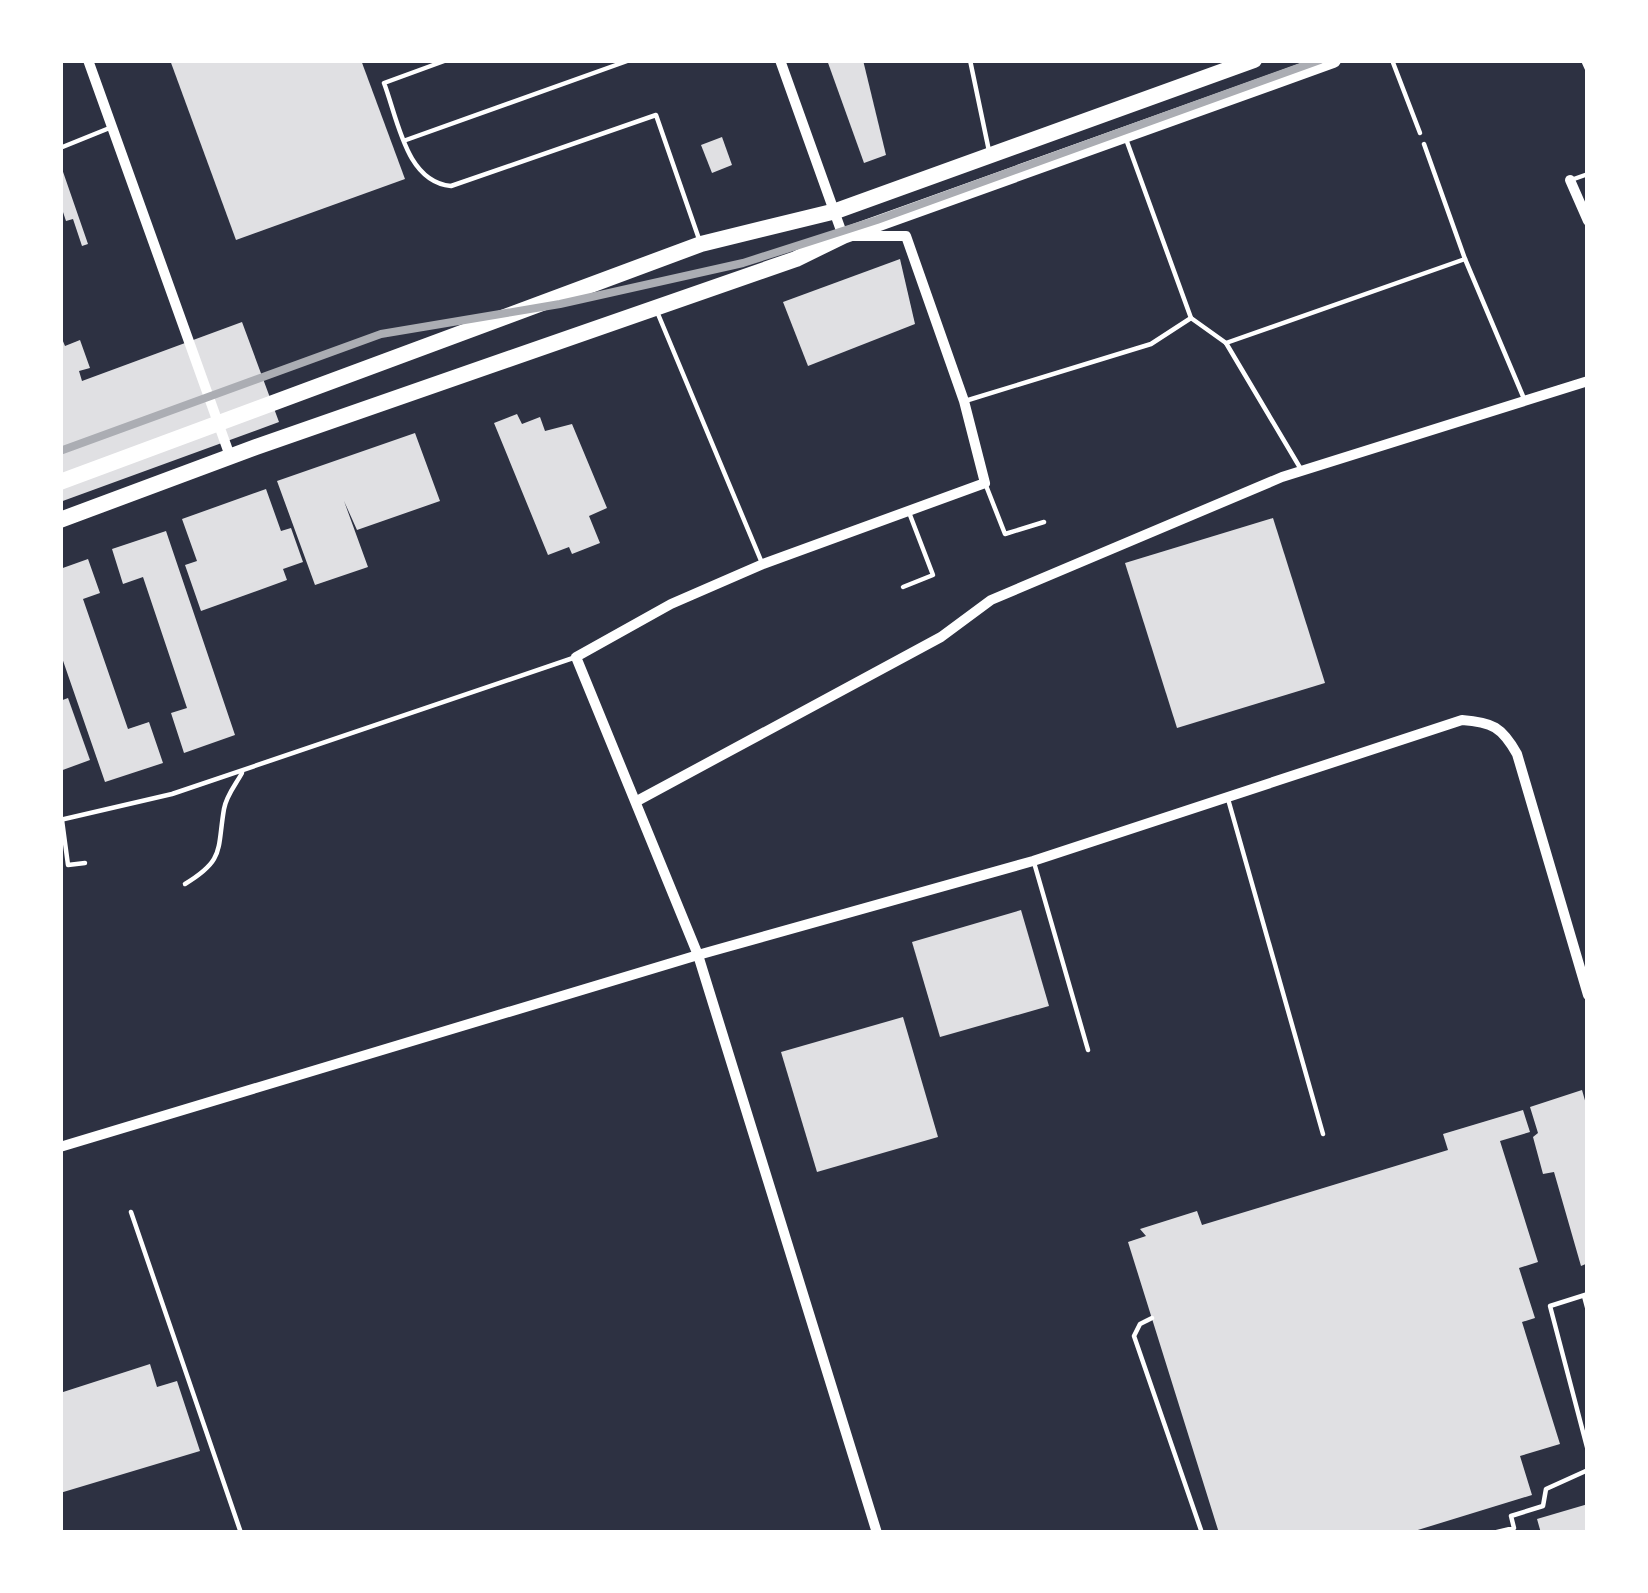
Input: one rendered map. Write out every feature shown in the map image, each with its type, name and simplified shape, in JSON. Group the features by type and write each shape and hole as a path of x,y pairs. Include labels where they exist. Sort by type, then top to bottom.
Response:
{"main road":[{"path":"60,520 796,259 843,236 1333,60"},
{"path":"60,482 700,244 836,211 1249,61"}],"street":[{"path":"88,60 230,456"},
{"path":"780,60 843,236 906,236 964,401 985,483 763,564 671,604 576,657 698,955 877,1533"},
{"path":"1570,180 1588,221"},
{"path":"637,801 941,637 991,600 1302,471 1588,381"},
{"path":"60,1148 698,955 1033,861 1462,720 1491,722 1505,733 1517,754 1588,995"}],"lane":[{"path":"447,60 384,83 418,173 434,184 451,186 656,115 700,244"},
{"path":"970,60 990,157"},
{"path":"1583,60 1588,71"},
{"path":"406,140 627,61"},
{"path":"1116,111 1191,318 1226,343 1302,471"},
{"path":"60,148 112,127"},
{"path":"1424,144 1465,260 1525,401"},
{"path":"1570,180 1588,174"},
{"path":"1226,343 1465,260"},
{"path":"656,309 763,564"},
{"path":"964,401 1151,344 1191,318"},
{"path":"985,483 1005,534 1044,522"},
{"path":"903,586 933,575 908,511"},
{"path":"86,863 68,865 61,820 172,794 576,657"},
{"path":"185,884 210,869 223,837 224,810 244,770"},
{"path":"1228,797 1324,1134"},
{"path":"1033,861 1088,1050"},
{"path":"131,1212 241,1533"},
{"path":"1588,1311 1586,1295 1550,1306 1588,1451"},
{"path":"1152,1318 1140,1324 1134,1336 1202,1533"},
{"path":"1493,1533 1514,1528 1510,1516 1543,1506 1546,1489 1588,1470"}],"path":[{"path":"1392,60 1424,144"}],"building":[{"path":"170,60 361,60 405,179 236,240"},
{"path":"827,60 863,60 886,155 864,163"},
{"path":"722,137 732,165 712,173 701,145"},
{"path":"60,166 88,244 82,246 73,219 66,221 60,203"},
{"path":"900,259 915,324 808,366 783,302"},
{"path":"242,322 279,422 60,502 60,334 65,346 80,340 90,368 79,371 82,381"},
{"path":"517,414 522,424 540,417 545,431 572,424 607,508 589,516 600,543 572,554 569,547 548,555 494,423"},
{"path":"415,433 440,501 357,530 344,501 368,567 315,585 277,481"},
{"path":"266,489 281,531 291,528 303,562 283,569 287,580 201,611 185,565 197,561 182,519"},
{"path":"1273,518 1325,683 1177,728 1125,563"},
{"path":"166,531 235,735 184,753 171,713 187,708 143,577 123,584 112,549"},
{"path":"88,559 100,593 83,599 128,729 149,722 163,763 105,782 60,652 60,569"},
{"path":"68,698 90,760 60,771 60,701"},
{"path":"1021,910 1049,1006 940,1037 912,942"},
{"path":"903,1017 938,1137 817,1172 781,1052"},
{"path":"1582,1090 1588,1111 1588,1263 1581,1266 1554,1172 1543,1174 1530,1107"},
{"path":"1523,1110 1530,1132 1500,1141 1538,1262 1519,1268 1535,1318 1522,1322 1560,1444 1520,1456 1532,1495 1408,1533 1219,1533 1128,1242 1146,1236 1140,1229 1197,1211 1202,1225 1448,1150 1443,1134"},
{"path":"150,1364 157,1387 177,1381 200,1451 60,1493 60,1393"},
{"path":"1588,1504 1588,1533 1541,1533 1537,1519"}],"railway":[{"path":"60,451 381,334 560,304 743,263 877,220 1320,60"}]}
